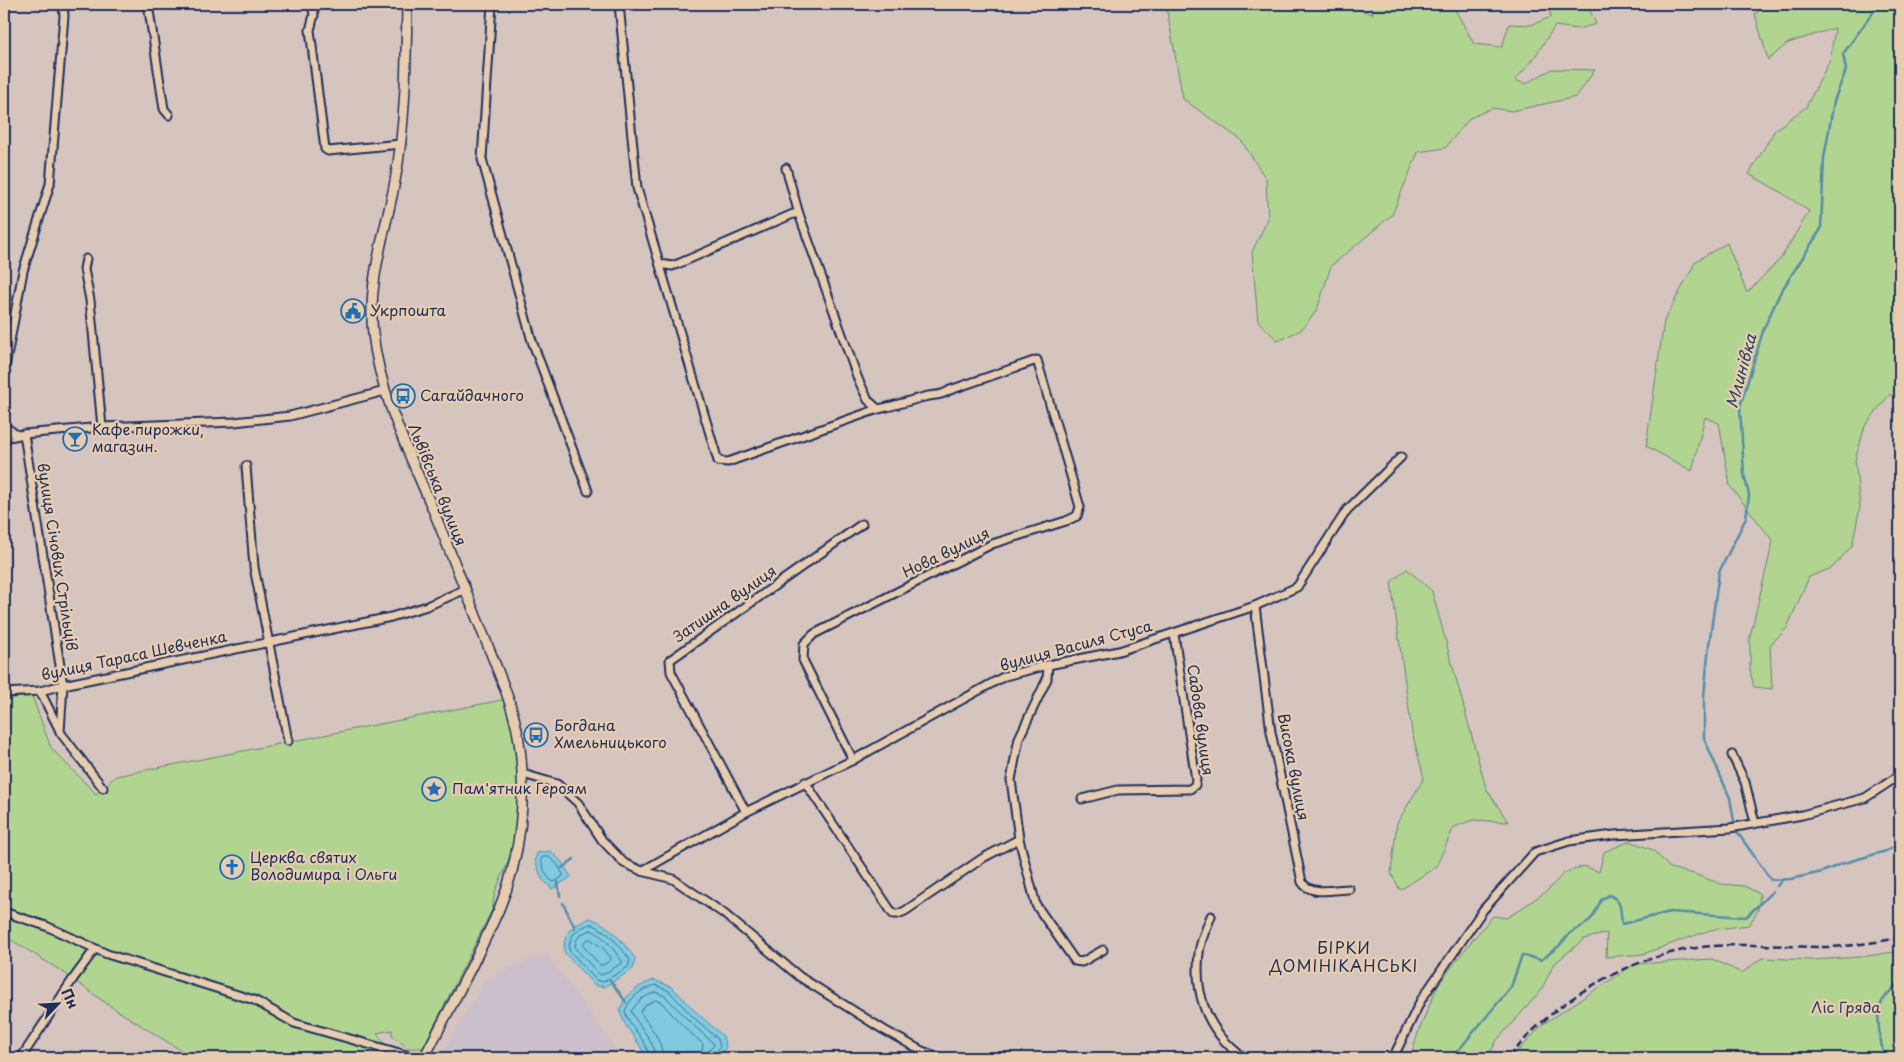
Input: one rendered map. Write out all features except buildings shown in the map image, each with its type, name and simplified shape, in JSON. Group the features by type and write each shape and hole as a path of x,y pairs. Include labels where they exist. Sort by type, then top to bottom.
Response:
{"main road":[{"name":"Львівська вулиця","path":"407,4 406,101 395,182 373,282 372,331 385,391 503,684 518,738 522,774 521,822 512,871 499,908 424,1058"}],"street":[{"path":"4,373 23,271 50,184 64,16 63,4"},
{"path":"148,4 164,109 169,115"},
{"path":"312,4 314,15 310,30 325,149 328,151 401,144"},
{"path":"492,4 482,159 532,341 588,491"},
{"path":"619,4 637,188 718,461 728,462 878,409 868,400 858,379 799,214 786,168"},
{"path":"660,264 672,266 793,214 799,214"},
{"path":"86,259 84,269 90,300 102,427"},
{"name":"Нова вулиця","path":"853,760 803,660 804,644 814,634 992,544 1077,516 1080,507 1037,360 950,390 942,395 926,396 878,409"},
{"path":"4,438 20,434 102,427 234,422 290,416 385,391"},
{"path":"4,426 20,434"},
{"name":"вулиця Січових Стрільців","path":"20,434 63,685 60,732"},
{"name":"вулиця Василя Стуса","path":"642,871 746,812 853,760 1005,676 1048,665 1119,651 1255,606 1297,587 1346,510 1401,456"},
{"path":"246,466 254,568 288,741"},
{"name":"Затишна вулиця","path":"746,812 671,672 670,660 862,524"},
{"name":"вулиця Тараса Шевченка","path":"4,693 40,691 391,616 427,606 466,589"},
{"name":"Висока вулиця","path":"1255,606 1271,732 1302,882 1305,887 1311,890 1349,889"},
{"name":"Садова вулиця","path":"1082,800 1118,790 1190,788 1195,785 1196,780 1174,634"},
{"path":"1048,665 1047,679 1019,738 1011,780 1019,839 1036,904 1075,961 1082,962 1103,950"},
{"path":"40,691 60,732 102,788"},
{"path":"1732,755 1745,782 1755,823"},
{"path":"522,774 558,784 578,803 602,840 624,863 642,871 673,879 723,913 800,977 884,1030 922,1051 940,1058"},
{"path":"1393,1058 1421,1000 1483,910 1535,852 1569,841 1605,836 1730,828 1802,815 1865,798 1900,776"},
{"path":"805,782 893,914 905,911 983,858 1019,839"},
{"path":"4,912 46,926 113,956 254,1000 294,1022 418,1058"},
{"path":"1211,916 1199,952 1199,986 1204,1011 1217,1034 1244,1058"},
{"path":"21,1058 95,949"}],"shaded area":[{"path":"546,953 622,1058 440,1058 485,980"}],"green space":[{"path":"1166,4 1340,4 1373,14 1370,4 1452,4 1474,44 1502,47 1509,24 1531,25 1551,17 1547,4 1587,4 1596,24 1578,29 1555,26 1532,61 1515,80 1525,84 1552,69 1595,70 1576,97 1512,111 1492,108 1470,118 1445,148 1418,152 1392,215 1331,266 1317,310 1301,330 1278,341 1258,321 1252,252 1268,219 1266,179 1241,140 1183,99"},
{"path":"1770,4 1900,4 1900,396 1889,395 1865,426 1855,460 1860,507 1852,546 1832,568 1809,577 1787,628 1770,645 1772,689 1754,687 1750,670 1750,636 1773,541 1730,486 1719,423 1705,417 1692,471 1646,446 1664,321 1696,261 1727,243 1747,293 1781,258 1809,211 1749,174 1775,130 1806,107 1830,60 1835,28 1788,43 1768,60 1755,14"},
{"path":"1407,569 1432,591 1486,788 1508,822 1473,820 1454,827 1436,867 1400,890 1391,873 1397,823 1424,778 1412,732 1391,582"},
{"path":"32,696 51,748 96,794 116,776 507,699 518,738 519,836 495,892 492,910 423,1048 408,1048 392,1035 392,1030 377,1033 394,1058 218,1058 182,1051 107,1004 66,974 13,941 4,938 4,699"},
{"path":"1630,841 1653,850 1670,868 1721,884 1744,886 1760,894 1758,910 1749,925 1710,930 1643,954 1606,957 1607,933 1584,939 1554,964 1540,992 1497,1040 1487,1058 1410,1058 1419,1030 1438,985 1493,916 1507,918 1547,891 1564,873 1584,866 1599,872 1604,852"},
{"name":"Ліс Гряда","path":"1900,951 1900,1058 1512,1058 1543,1024 1635,964 1712,959 1742,973 1762,958 1812,960 1861,957"}],"water":[{"path":"550,851 561,861 571,877 552,889 542,879 535,860 537,853"},
{"path":"590,918 610,930 621,940 635,958 633,969 604,987 594,985 564,952 565,939 570,930"},
{"path":"654,980 672,987 723,1036 726,1047 718,1058 645,1058 640,1046 625,1023 620,1010 625,999 633,991"}],"waterway":[{"name":"Млинівка","path":"1734,821 1730,798 1704,738 1704,696 1719,572 1746,518 1749,495 1744,474 1740,407 1764,328 1780,293 1821,229 1824,158 1834,101 1846,70 1843,54 1879,4"},
{"name":"Млинівка","path":"1735,829 1771,880 1791,879 1822,872 1841,864 1886,851 1900,844"},
{"path":"562,868 574,859"},
{"name":"Млинівка","path":"1777,886 1782,880"},
{"path":"558,882 560,896"},
{"path":"1452,1058 1511,987 1522,955 1541,960 1559,946 1570,933 1592,918 1601,900 1609,895 1619,903 1622,924 1670,912 1746,917 1773,891"},
{"path":"563,903 575,928"},
{"path":"610,980 626,1002"},
{"path":"1885,1058 1880,1033 1879,1012 1885,997 1900,983"}],"railway":[{"path":"1509,1058 1550,1015 1574,997 1600,981 1656,957 1714,946 1828,947 1900,938"}],"place":[{"name":"Укрпошта","path":"353,311"},
{"name":"Сагайдачного","path":"403,396"},
{"name":"Кафе пирожки, магазин.","path":"75,439"},
{"name":"Богдана Хмельницького","path":"536,735"},
{"name":"Пам'ятник Героям","path":"434,789"},
{"name":"Церква святих Володимира і Ольги","path":"232,867"}],"district":[{"name":"БІРКИ ДОМІНІКАНСЬКІ","path":"1344,957"}]}
